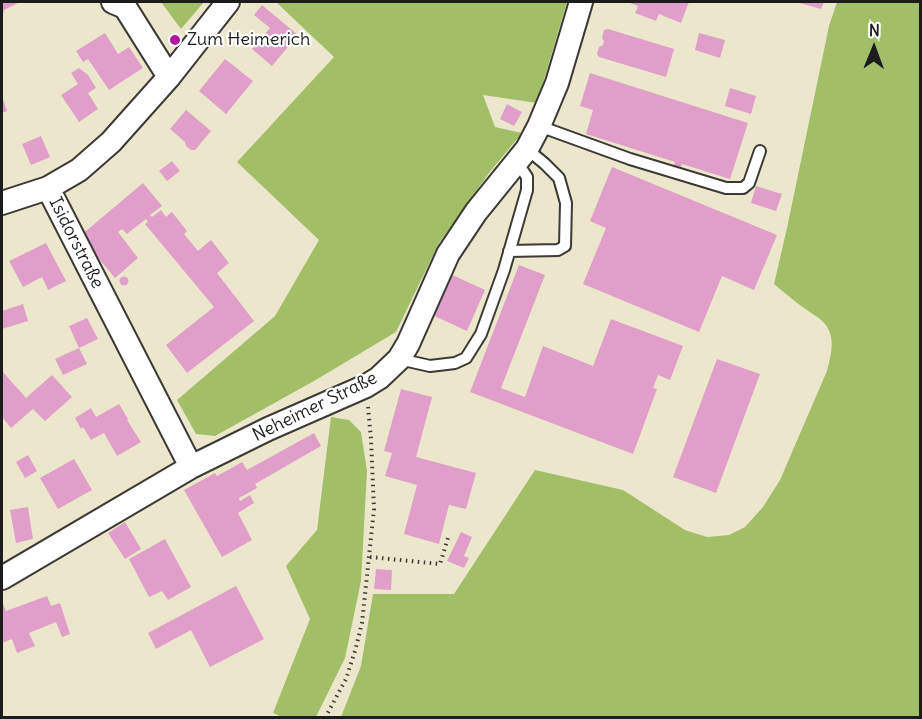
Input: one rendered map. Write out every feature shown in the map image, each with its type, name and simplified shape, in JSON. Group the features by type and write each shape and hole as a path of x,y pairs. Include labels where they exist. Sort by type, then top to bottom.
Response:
{"street":[{"path":"113,2 125,6 169,77"},
{"name":"Isidorstraße","path":"191,467 48,188 79,170 111,142 169,77 228,2"},
{"name":"Neheimer Straße","path":"2,578 191,467 379,378 399,358 408,344 448,254 476,212 522,155 539,126 556,83 581,2"},
{"path":"2,203 48,188"}],"lane":[{"path":"539,126 630,159 726,189 743,188 749,183 760,151"},
{"path":"509,251 558,250 565,246 566,203 559,178 545,164 522,155"},
{"path":"399,358 430,366 455,363 466,358 481,334 504,270 527,190 527,177 522,155"}],"path":[{"path":"325,717 346,679 362,623 374,509 366,386"},
{"path":"370,557 440,564 448,538"}],"green space":[{"path":"161,2 204,2 181,29"},
{"path":"276,2 567,2 537,103 483,95 495,127 522,133 489,173 439,243 396,332 215,436 196,434 177,400 275,316 319,240 237,162 334,57"},
{"path":"837,2 920,2 920,717 341,717 361,666 373,594 454,594 535,470 623,490 685,530 707,537 729,535 745,527 763,507 780,480 827,371 831,350 831,337 825,324 774,284 829,26"},
{"path":"331,417 349,420 361,432 367,471 361,581 345,658 316,717 282,717 273,713 310,619 286,566 317,530"}],"building":[{"path":"2,2 18,3 4,10 2,18"},
{"path":"627,2 689,2 681,23 659,14 656,21 635,13 638,6"},
{"path":"796,2 824,2 821,9"},
{"path":"262,5 298,35 272,66 252,49 270,28 254,15"},
{"path":"608,29 674,49 666,77 599,57 597,54 599,47 603,45 604,30"},
{"path":"105,33 118,54 129,47 143,68 109,90 88,59 83,62 76,51"},
{"path":"699,33 725,40 720,58 695,50"},
{"path":"225,59 253,81 226,114 199,91"},
{"path":"79,68 88,75 96,88 88,93 98,109 79,122 61,95 78,84 71,73"},
{"path":"590,73 748,123 730,179 682,164 680,170 673,167 675,162 586,134 593,110 580,106"},
{"path":"730,88 756,96 751,114 725,106"},
{"path":"2,96 7,111 2,113"},
{"path":"507,104 522,112 514,126 500,119"},
{"path":"186,110 211,131 195,150 186,146 185,142 170,129"},
{"path":"41,136 50,157 31,165 22,144"},
{"path":"172,161 180,171 167,181 159,171"},
{"path":"612,167 777,235 754,290 722,276 699,332 583,284 606,228 590,221"},
{"path":"143,183 162,206 150,215 152,217 161,210 166,217 172,212 187,231 184,234 198,251 211,240 229,263 217,273 254,321 187,373 166,345 214,307 145,224 148,222 146,219 127,234 122,229 118,232 138,258 115,278 80,236"},
{"path":"756,186 782,194 776,211 751,203"},
{"path":"46,243 66,281 48,290 42,277 23,287 9,261"},
{"path":"519,265 545,275 501,388 525,397 543,346 593,366 611,319 683,346 670,380 658,375 653,388 657,389 633,454 470,392"},
{"path":"448,273 485,290 467,331 430,314"},
{"path":"124,276 129,281 124,286 119,281"},
{"path":"23,304 28,321 2,329 2,311"},
{"path":"87,318 98,339 79,348 69,326"},
{"path":"79,348 87,364 63,375 55,359"},
{"path":"717,359 760,374 716,493 673,477"},
{"path":"2,371 26,398 52,375 72,397 45,421 33,409 11,428 2,417"},
{"path":"401,389 432,397 416,457 476,473 466,509 449,505 439,544 404,534 417,485 385,476 392,453 384,451"},
{"path":"119,404 141,442 117,456 104,433 91,440 75,418 91,408 96,417"},
{"path":"314,433 321,446 255,484 257,488 239,498 240,501 250,495 254,503 238,513 252,540 222,557 184,490 215,473 217,476 242,462 247,470"},
{"path":"28,455 37,471 25,478 16,462"},
{"path":"74,459 92,490 58,509 40,478"},
{"path":"28,507 33,539 16,543 10,510"},
{"path":"125,522 141,549 125,559 108,533"},
{"path":"461,532 472,537 464,556 469,558 464,568 447,561"},
{"path":"165,539 191,587 168,600 162,591 149,597 129,559"},
{"path":"376,569 392,570 391,590 374,589"},
{"path":"236,586 264,639 210,667 191,630 156,649 148,633"},
{"path":"47,596 51,606 60,603 70,634 62,637 56,622 29,633 35,646 17,653 12,639 2,643 2,604 6,611"}],"place":[{"name":"Zum Heimerich","path":"175,40"}]}
